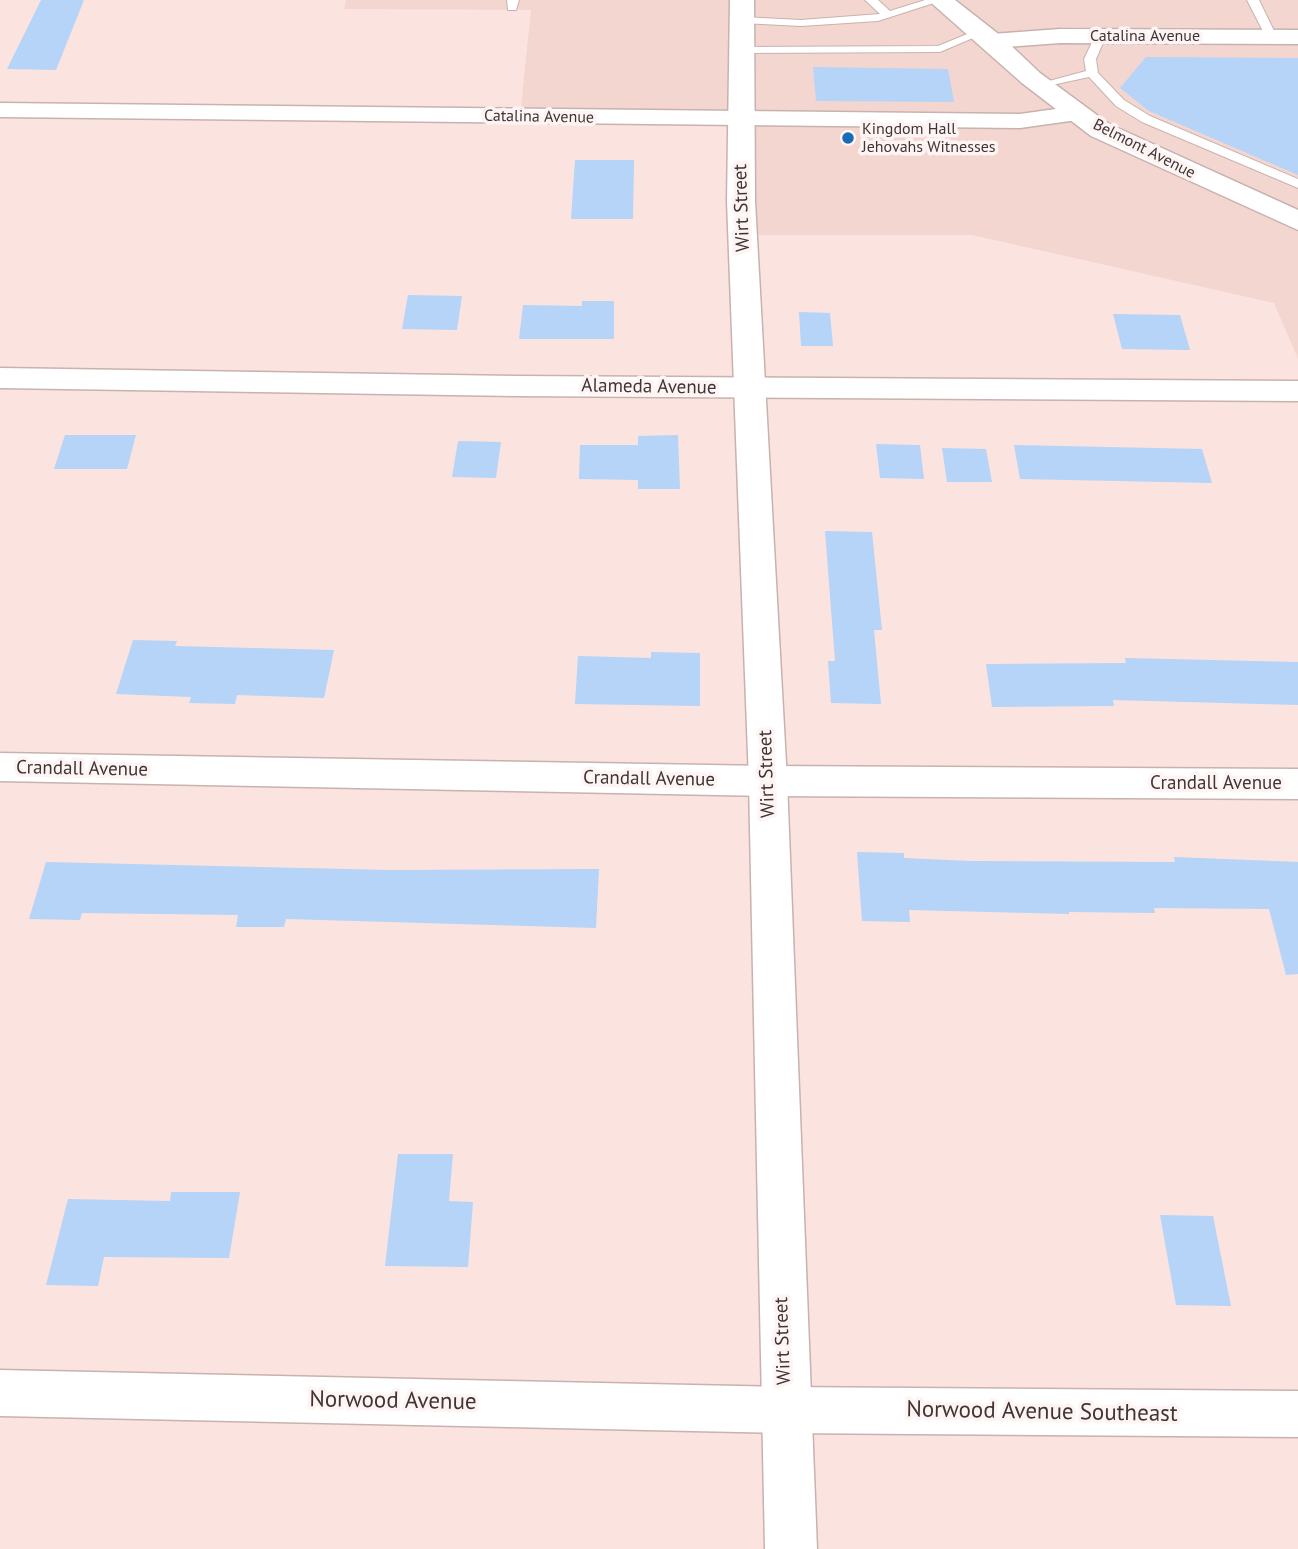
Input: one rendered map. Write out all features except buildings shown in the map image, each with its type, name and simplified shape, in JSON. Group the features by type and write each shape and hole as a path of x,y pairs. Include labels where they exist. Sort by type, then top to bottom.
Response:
{"main road":[{"name":"Belmont Avenue","path":"938,0 987,37 1041,86 1111,136 1298,221"},
{"name":"Wirt Street","path":"742,23 740,119 768,781 791,1549"}],"street":[{"name":"Catalina Avenue","path":"987,37 1298,37"},
{"name":"Catalina Avenue","path":"0,110 1020,121 1077,113"},
{"name":"Alameda Avenue","path":"0,378 750,388 1298,391"},
{"name":"Crandall Avenue","path":"0,767 768,781 1298,784"},
{"name":"Norwood Avenue","path":"0,1393 785,1410"},
{"name":"Norwood Avenue Southeast","path":"785,1410 1298,1414"}],"lane":[{"path":"871,0 889,16"},
{"path":"742,23 842,22 889,16 938,0"},
{"path":"1253,0 1271,37"},
{"path":"742,23 940,49 987,37"},
{"path":"1100,36 1090,60 1092,73 1111,95 1146,119 1298,184"},
{"path":"1041,86 1092,73"}],"shaded area":[{"path":"346,0 1298,0 1298,359 1274,303 972,235 742,235 740,119 520,116 531,10 344,9"}],"place":[{"name":"Kingdom Hall Jehovahs Witnesses","path":"848,138"}]}
